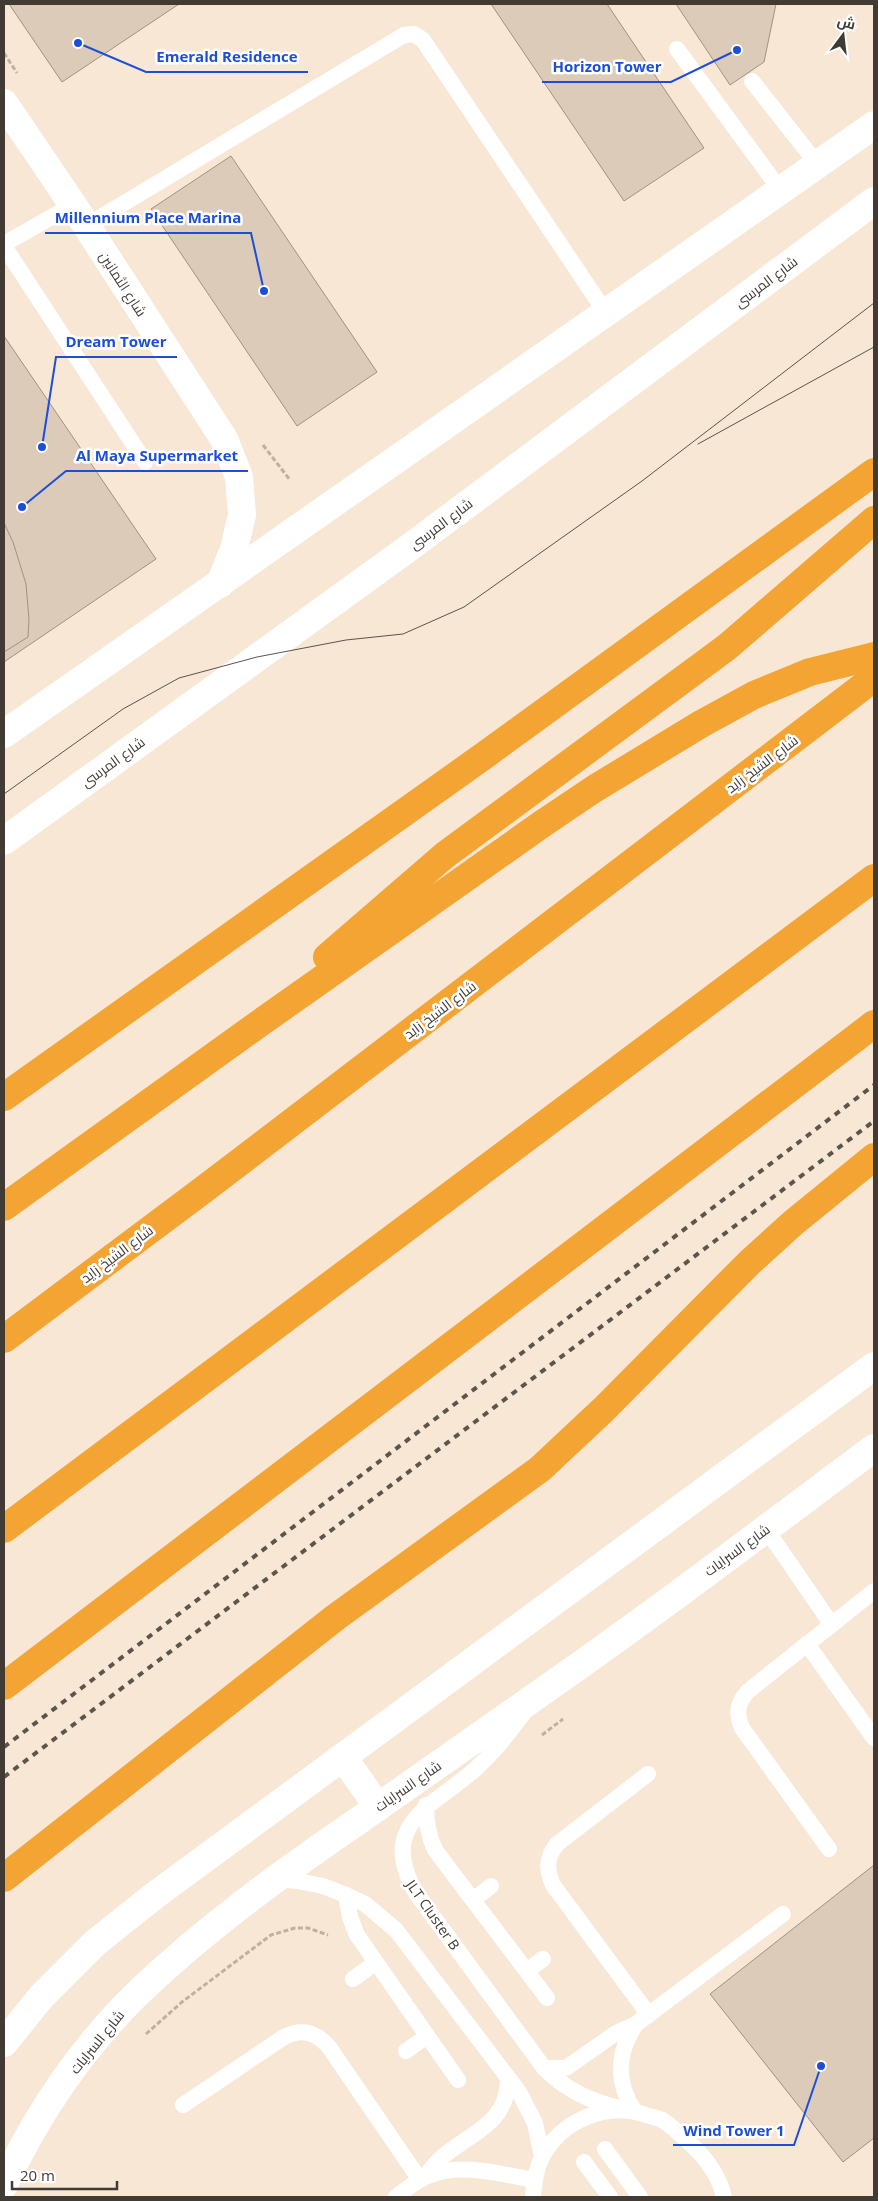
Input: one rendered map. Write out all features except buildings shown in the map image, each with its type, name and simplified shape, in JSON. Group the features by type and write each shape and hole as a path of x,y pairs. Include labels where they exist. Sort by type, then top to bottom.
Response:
{"highway":[{"path":"4,1097 485,755 874,472"},
{"path":"260,1022 340,946 445,855 727,647 874,520"},
{"path":"4,1207 260,1022 542,824 693,728 754,695 810,672 874,656"},
{"name":"شارع الشيخ زايد","path":"4,1339 203,1190 874,678"},
{"path":"4,1529 874,878"},
{"path":"4,1686 874,1024"},
{"path":"4,1878 336,1617 540,1469 604,1409 750,1262 808,1210 874,1157"}],"main road":[{"name":"شارع الثمانين","path":"4,103 80,216 224,439 239,476 242,515 234,549 220,584"},
{"path":"4,734 874,125"},
{"name":"شارع المرسى","path":"4,841 414,544 874,201"},
{"path":"4,2043 41,1997 95,1943 154,1896 874,1366"},
{"name":"شارع السرايات","path":"4,2185 14,2163 49,2103 91,2046 138,1993 191,1946 274,1879 534,1698 874,1448"},
{"path":"343,1757 378,1807"}],"lane":[{"path":"145,462 4,245 80,216 404,35 414,34 423,40 606,313"},
{"path":"677,49 781,191"},
{"path":"752,81 818,165"},
{"path":"766,1529 832,1625"},
{"path":"829,1849 742,1728 738,1719 737,1709 740,1700 747,1692 874,1591"},
{"path":"807,1644 874,1738"},
{"name":"JLT Cluster B","path":"534,1698 503,1742 471,1772 426,1805 413,1820 404,1838 402,1857 406,1876 416,1893 544,2068 569,2089 595,2102 663,2121 707,2161 721,2184 724,2197"},
{"path":"642,2020 553,1886 548,1875 547,1864 550,1853 557,1844 648,1774"},
{"path":"426,1805 426,1821 429,1836 435,1850 547,1998"},
{"path":"274,1879 306,1883 346,1895 365,1904 396,1930 519,2092 531,2115 542,2157"},
{"path":"473,1900 491,1886"},
{"path":"346,1895 350,1917 358,1935 375,1963 458,2080"},
{"path":"544,2068 566,2068 616,2033 642,2020 783,1914"},
{"path":"527,1971 543,1959"},
{"path":"354,1979 375,1963"},
{"path":"628,2110 621,2082 622,2052 628,2037 642,2020"},
{"path":"183,2105 284,2037 294,2032 314,2034 329,2047 423,2178"},
{"path":"406,2051 426,2036"},
{"path":"423,2178 436,2161 495,2118 504,2106 508,2092 508,2079"},
{"name":"JLT Cluster B","path":"533,2197 534,2180 542,2157 556,2137 576,2121 599,2112 628,2110"},
{"path":"605,2149 640,2197"},
{"path":"584,2162 610,2197"},
{"path":"396,2197 423,2178 442,2171 458,2170 534,2180"}],"tram line":[{"path":"4,794 123,709 179,678 257,657 346,640 403,634 464,607 642,481 874,303"},
{"path":"698,444 874,347"}],"railway":[{"path":"4,1747 874,1085"},
{"path":"4,1777 874,1121"}],"place":[{"name":"Emerald Residence","path":"78,43"},
{"name":"Horizon Tower","path":"737,50"},
{"name":"Millennium Place Marina","path":"264,291"},
{"name":"Dream Tower","path":"42,447"},
{"name":"Al Maya Supermarket","path":"22,507"},
{"name":"Wind Tower 1","path":"821,2066"}]}
